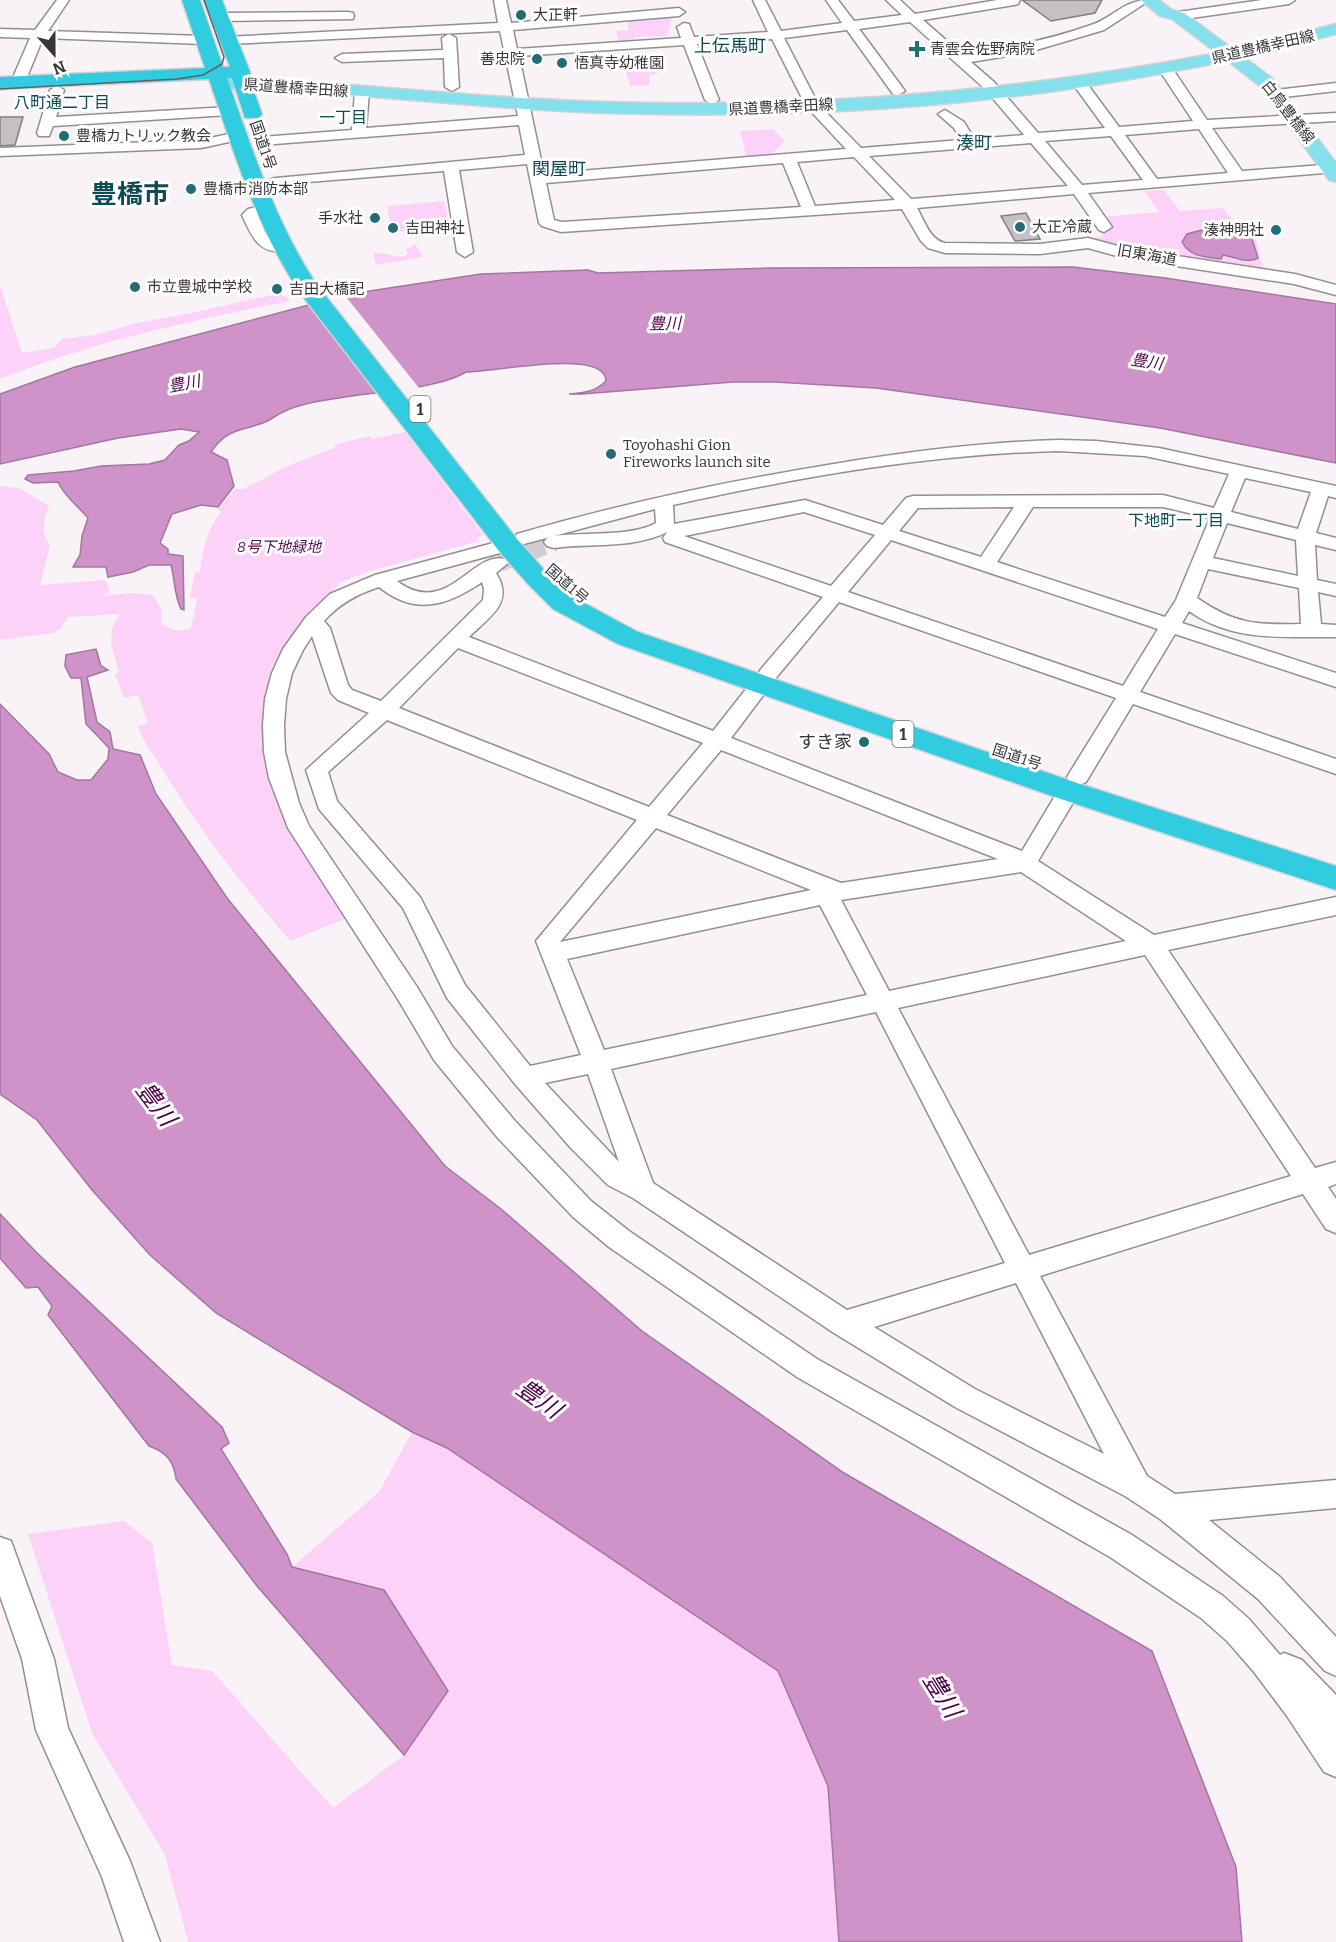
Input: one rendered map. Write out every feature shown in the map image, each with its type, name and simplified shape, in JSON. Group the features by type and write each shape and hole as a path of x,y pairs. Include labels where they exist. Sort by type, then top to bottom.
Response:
{"highway":[{"name":"国道1号","path":"191,0 238,136 266,210 283,247 316,288 506,547 563,603 628,638 764,679 1073,784 1336,878"},
{"name":"国道1号","path":"213,0 230,40 276,182 316,288"},
{"path":"0,93 218,78"},
{"path":"9,83 241,78"},
{"name":"国道1号","path":"1073,784 1336,862"}],"main road":[{"path":"1149,0 1166,13 1178,16 1179,10 1164,0"},
{"name":"白鳥豊橋線","path":"1178,16 1251,69 1276,94 1334,171"},
{"name":"県道豊橋幸田線","path":"241,78 362,92 523,106 714,110 1080,84 1200,62 1254,41 1315,29 1336,22"},
{"name":"県道豊橋幸田線","path":"241,78 341,79 452,87 523,106 627,99 810,102 898,91 993,89 1182,55 1272,46 1336,29"},
{"path":"1182,55 1198,44 1201,32 1230,39 1254,41"},
{"path":"1200,62 1251,69 1260,54 1272,46"}],"street":[{"path":"9,83 38,35 63,0"},
{"path":"341,79 344,35 352,0"},
{"path":"500,0 547,223 561,228 907,204 1238,176 1334,171"},
{"name":"旧東海道","path":"759,0 810,102 907,204 921,231 933,245 945,248 1040,249 1088,243 1124,253 1295,279 1336,290"},
{"path":"832,0 898,91"},
{"path":"892,0 993,89 1078,189 1104,227"},
{"path":"511,53 777,35 913,18 1014,1 1012,0"},
{"path":"960,60 1026,49 1099,27 1144,0"},
{"path":"1178,16 1251,2 1289,0"},
{"path":"230,40 506,27 676,6 712,100"},
{"path":"221,17 348,16"},
{"path":"449,30 452,87"},
{"path":"0,33 204,40"},
{"path":"342,58 450,54"},
{"path":"1165,68 1238,176"},
{"path":"1080,84 1153,183"},
{"path":"1276,94 1336,87"},
{"path":"40,150 47,122 51,118 54,91"},
{"path":"358,151 357,134 362,92"},
{"path":"262,141 441,128 444,139 462,137 458,126 523,106"},
{"path":"47,122 229,111"},
{"path":"945,114 959,125 970,143"},
{"path":"538,178 1203,124 1336,117"},
{"path":"0,152 201,144 238,136"},
{"path":"276,182 360,174 420,164 468,152"},
{"path":"595,155 600,174"},
{"path":"420,164 451,167 534,159"},
{"path":"789,159 810,211"},
{"path":"451,167 465,252"},
{"path":"1311,629 1305,538 1332,485 1245,467 1131,449 1073,446 990,448 911,457 663,501 588,519 506,547 382,579 341,596 328,605 290,652 277,693 273,748 285,802 299,828 408,994 443,1053 521,1145 582,1209 619,1239 807,1368 1121,1546 1172,1578 1212,1607 1238,1630 1265,1661 1299,1704 1336,1760"},
{"path":"1026,863 1186,600 1245,467"},
{"path":"554,542 574,538 651,534 664,525 663,501"},
{"path":"986,564 1028,501"},
{"path":"642,1190 596,1061 548,941 651,816 716,742 764,679 913,502 1163,501 1336,544"},
{"path":"1336,680 806,506 679,529 672,538 1336,767"},
{"path":"382,579 403,595 423,600 436,599 452,591 506,547"},
{"path":"506,547 492,602 384,711 317,770 327,804 412,903 456,991 524,1077 579,1139 617,1177 642,1190 844,1324 964,1398 1136,1486 1171,1509 1269,1588 1336,1660"},
{"path":"1203,562 1336,591"},
{"path":"1186,600 1220,622 1241,627 1263,631 1311,629 1336,631"},
{"path":"312,623 320,628 338,688 345,695 651,816 833,893 883,1002 1136,1486"},
{"path":"455,639 1013,856 1152,946 1336,1221"},
{"path":"553,953 833,893 1026,863"},
{"path":"524,1077 1336,906"},
{"path":"844,1324 1336,1173"},
{"path":"1171,1509 1336,1494"},
{"path":"0,1552 38,1659 52,1730 118,1873 142,1942"},
{"path":"1265,1661 1291,1671 1336,1719"}],"green space":[{"path":"672,17 667,36 633,37 633,42 619,43 616,31 629,30 626,19"},
{"path":"664,62 665,67 656,74 650,74 649,85 630,86 624,65"},
{"path":"773,129 785,141 767,158 747,159 740,131"},
{"path":"1164,190 1180,211 1222,208 1256,240 1264,273 1132,251 1087,239 1101,237 1106,230 1101,217 1159,212 1144,191"},
{"path":"444,201 449,227 395,232 390,224 387,206"},
{"path":"415,244 423,257 376,265 373,253 406,256 408,253 406,250"},
{"path":"0,285 22,353 53,348 62,339 95,335 137,323 262,297 280,295 287,297 290,301 143,333 70,354 0,379"},
{"name":"8号下地緑地","path":"405,432 483,535 477,537 479,541 367,572 341,582 307,617 266,753 271,785 280,809 352,916 290,941 218,851 149,750 137,726 148,723 138,695 124,698 115,674 119,672 111,644 112,628 120,614 68,617 61,629 53,633 0,640 0,486 19,488 49,506 44,521 44,530 50,545 40,585 105,580 110,590 102,596 128,593 153,595 162,610 161,624 183,631 191,628 197,598 190,598 195,573 200,572 206,540 221,512 218,509 235,489 244,489 285,467 336,447 334,445 369,436 372,439"},
{"path":"412,1432 447,1448 778,1671 828,1786 839,1942 188,1942 165,1855 92,1733 28,1534 124,1521 152,1543 172,1665 212,1671 333,1808 404,1755 448,1691 384,1590 292,1567 379,1492"}],"water":[{"path":"1229,223 1236,224 1240,233 1252,239 1258,258 1241,260 1223,255 1221,259 1204,257 1189,251 1182,242 1187,234"},
{"name":"豊川","path":"1073,267 1165,278 1336,304 1336,463 1160,428 876,388 733,382 569,394 598,388 606,381 601,371 587,365 568,363 466,372 454,378 422,386 305,404 285,411 265,422 235,432 217,444 211,452 227,460 234,486 218,507 201,505 172,514 160,543 168,549 168,554 183,556 184,610 181,609 177,598 171,565 149,565 133,572 108,577 106,567 73,567 80,555 82,536 88,518 67,496 58,482 33,483 25,479 28,475 101,466 149,464 165,460 179,445 189,441 199,432 181,429 118,438 0,464 0,394 75,367 350,294 481,274 588,270 598,273 769,268"},
{"name":"豊川","path":"96,649 101,666 108,670 87,677 97,722 110,732 113,749 140,755 156,794 227,898 445,1166 501,1209 642,1331 844,1473 1152,1651 1236,1867 1242,1942 839,1942 828,1786 778,1671 447,1448 412,1432 216,1313 150,1255 92,1190 37,1120 0,1094 0,704 49,754 58,772 77,780 91,780 108,759 109,748 86,724 81,678 71,678 65,666 66,655"},
{"path":"0,1214 37,1253 222,1427 229,1443 221,1449 287,1554 292,1567 384,1590 448,1691 404,1755 257,1586 176,1479 168,1458 149,1446 48,1315 52,1306 38,1287 26,1288 0,1258"}],"pier":[{"path":"343,293 419,388 379,396 307,302"}],"building":[{"path":"1022,0 1102,0 1095,13 1051,21"},
{"path":"0,117 23,117 15,145 0,146"},
{"name":"大正冷蔵","path":"1026,213 1040,239 1015,241 1001,216"}],"tunnel":[{"path":"500,562 554,542"}],"tram line":[{"path":"0,89 177,79 203,75 222,64 224,57 204,0"}],"place":[{"name":"大正軒","path":"521,15"},
{"name":"青雲会佐野病院","path":"917,49"},
{"name":"善忠院","path":"537,59"},
{"name":"悟真寺幼稚園","path":"562,63"},
{"name":"豊橋カトリック教会","path":"64,136"},
{"name":"豊橋市消防本部","path":"191,189"},
{"name":"手水社","path":"375,218"},
{"name":"大正冷蔵","path":"1020,227"},
{"name":"吉田神社","path":"393,228"},
{"name":"湊神明社","path":"1276,230"},
{"name":"市立豊城中学校","path":"135,287"},
{"name":"吉田大橋記","path":"277,289"},
{"name":"Toyohashi Gion Fireworks launch site","path":"611,454"},
{"name":"すき家","path":"864,742"}],"district":[{"name":"上伝馬町","path":"730,46"},
{"name":"八町通二丁目","path":"62,102"},
{"name":"一丁目","path":"343,117"},
{"name":"湊町","path":"974,143"},
{"name":"関屋町","path":"559,169"},
{"name":"豊橋市","path":"130,194"},
{"name":"下地町一丁目","path":"1176,520"}]}
